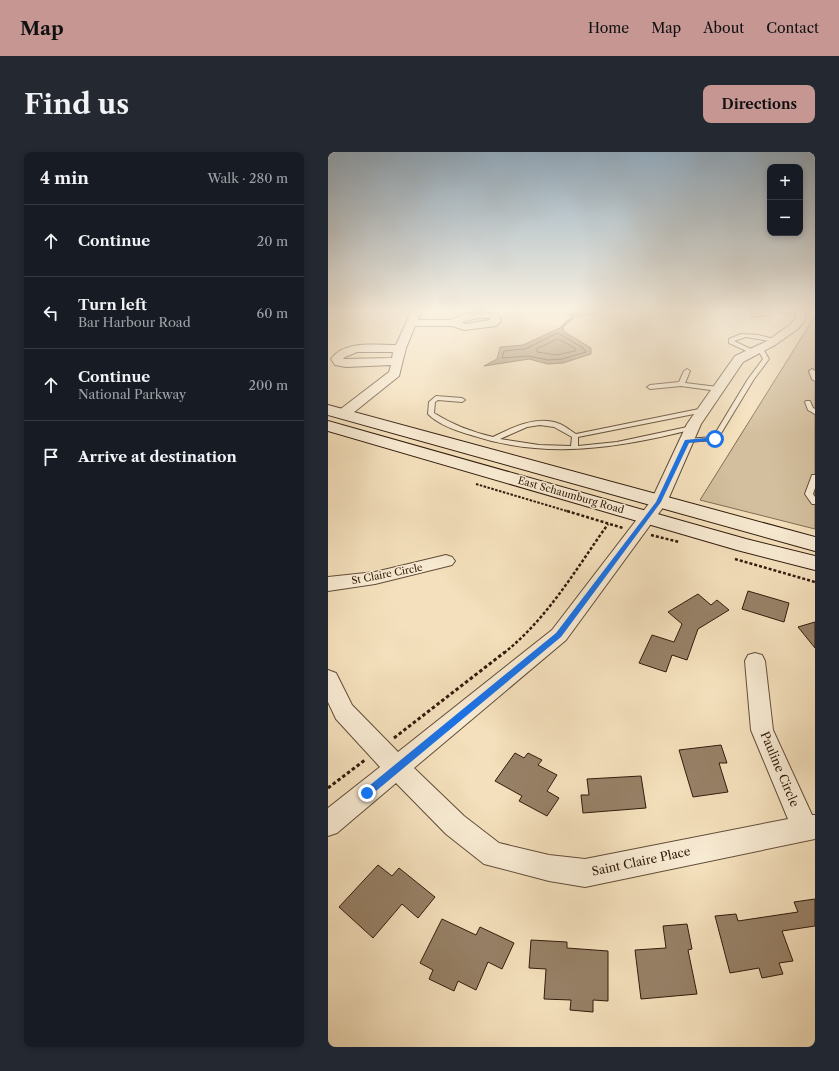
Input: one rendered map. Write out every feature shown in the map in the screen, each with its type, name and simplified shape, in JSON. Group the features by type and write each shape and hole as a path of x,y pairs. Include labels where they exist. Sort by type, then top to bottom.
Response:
{"main road":[{"name":"East Schaumburg Road","path":"336,412 653,510 744,545 815,563"},
{"name":"East Schaumburg Road","path":"328,426 653,510 815,544"}],"street":[{"path":"347,352 340,354 337,360 339,362 398,361"},
{"path":"336,412 395,373 399,352"},
{"path":"328,824 559,635 653,510 692,428 718,389 739,359 753,352"},
{"name":"St Claire Circle","path":"328,584 375,578 446,561"},
{"name":"Pauline Circle","path":"755,661 762,730 810,827"},
{"name":"Saint Claire Place","path":"328,679 344,712 396,768 455,825 493,855 549,868 585,873 810,827"}],"lane":[{"path":"687,441 715,439 751,379 766,359 758,352"},
{"path":"681,384 687,371"},
{"path":"812,371 815,378"},
{"path":"650,387 681,384 718,389"},
{"path":"462,400 436,398 432,402 431,414 454,429 518,444 554,449 617,444 692,428"},
{"path":"808,402 810,409 815,412"},
{"path":"495,439 516,429 536,423 556,425 575,436 704,410"},
{"path":"574,448 575,436"},
{"path":"815,477 809,494 815,502"}],"path":[{"path":"328,788 517,642 547,611 608,524"},
{"path":"664,539 685,544"},
{"path":"729,557 815,582"}],"shaded area":[{"path":"793,352 815,352 815,529 700,500"}],"water":[{"path":"499,352 591,352 591,354 563,363 548,364 529,359 484,366 497,359"}],"building":[{"path":"748,591 789,603 784,622 742,609"},
{"path":"698,594 711,605 717,600 729,610 698,629 687,660 672,655 666,672 639,663 652,635 674,642 682,624 668,612"},
{"path":"815,622 815,648 798,627"},
{"path":"721,745 727,763 719,763 728,792 693,797 679,750"},
{"path":"515,753 524,758 528,753 542,760 538,765 557,775 547,791 559,798 547,816 519,801 522,796 495,781"},
{"path":"641,776 646,808 583,813 581,795 589,795 587,779"},
{"path":"378,865 392,876 399,868 435,897 418,918 402,904 373,938 339,907"},
{"path":"815,899 815,926 782,931 793,961 779,963 783,974 762,978 759,968 730,973 715,916 736,914 738,921 798,912 794,902"},
{"path":"442,919 476,935 480,927 514,943 502,969 488,962 476,990 458,981 454,991 429,979 433,970 420,963"},
{"path":"687,924 692,949 688,950 697,994 641,999 635,950 666,948 663,926"},
{"path":"531,940 567,942 567,948 608,951 608,1001 593,1000 593,1012 570,1010 571,1000 544,999 546,969 529,968"}],"route":[{"path":"367,793 559,635 658,502 687,441 715,439"}]}
